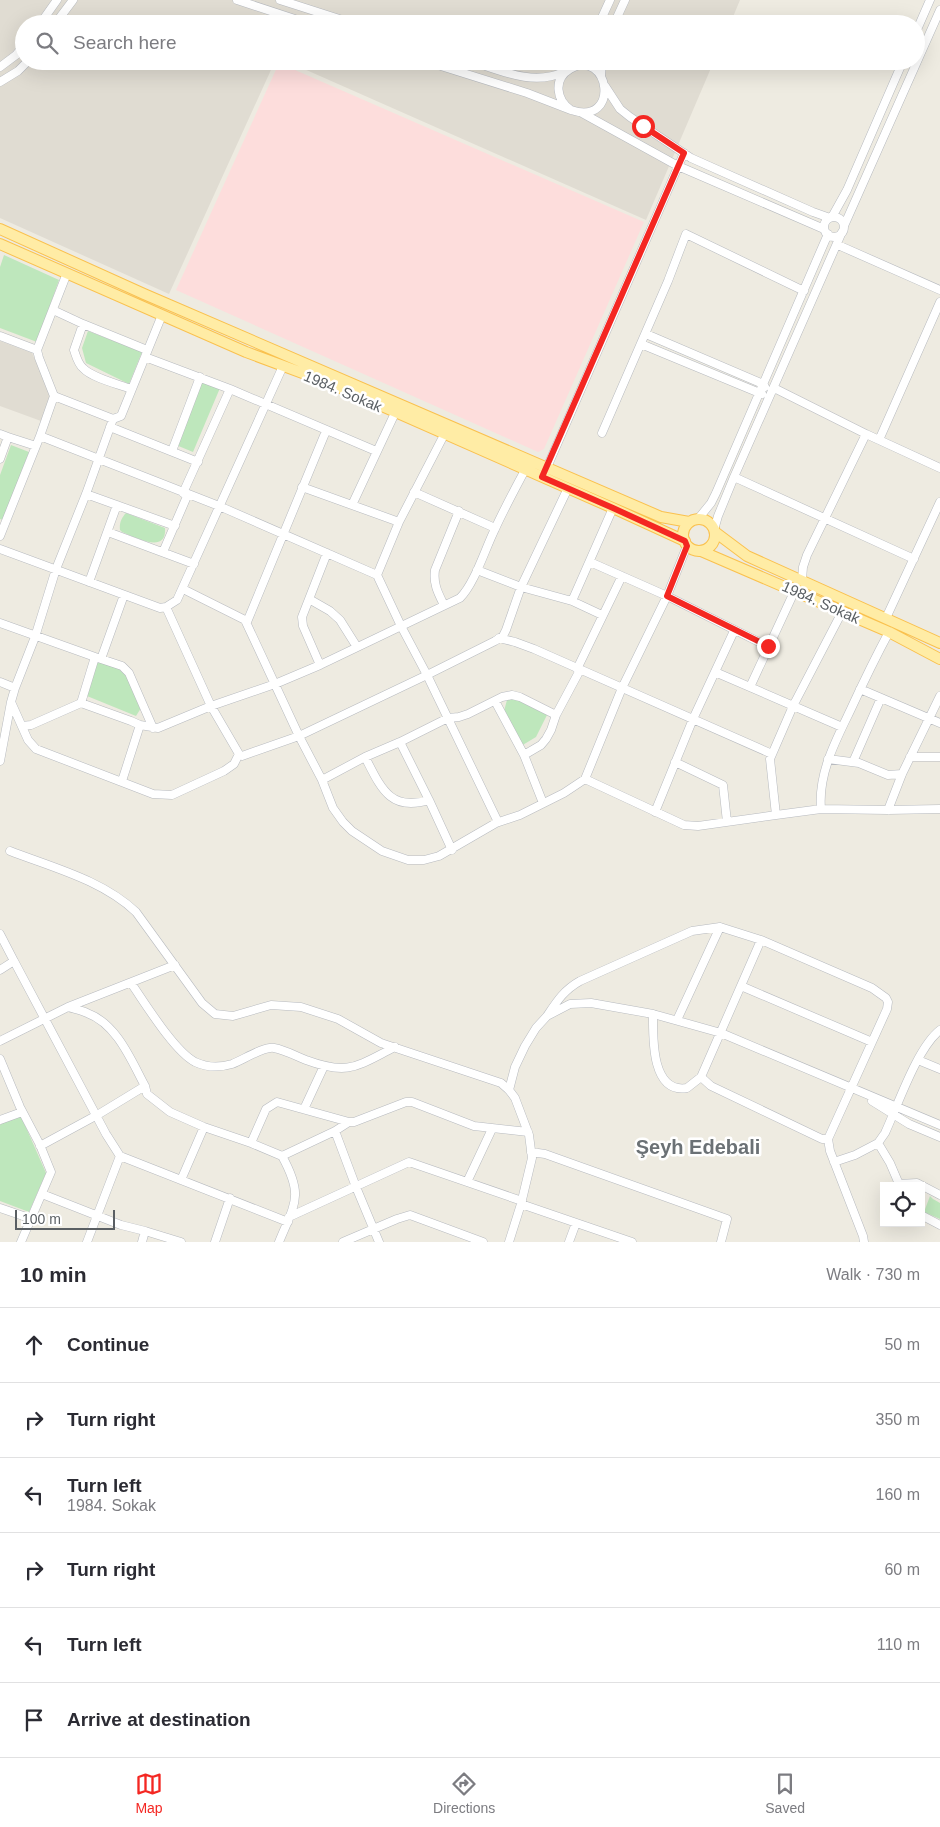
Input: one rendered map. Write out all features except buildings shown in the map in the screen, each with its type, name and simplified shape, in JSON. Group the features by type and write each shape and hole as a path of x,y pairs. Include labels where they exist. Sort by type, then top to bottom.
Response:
{"main road":[{"path":"0,229 545,473 661,517 694,521 705,520 710,523 715,531 747,556 940,643"},
{"name":"1984. Sokak","path":"1,248 67,273 246,352 332,384 525,470 545,473 568,488 686,543"},
{"path":"694,521 684,531 686,543 696,550 701,551 710,547 713,543 715,531"},
{"name":"1984. Sokak","path":"701,551 889,632 940,659"}],"street":[{"path":"46,15 57,0"},
{"path":"62,15 73,0"},
{"path":"238,0 283,15"},
{"path":"280,0 327,15"},
{"path":"604,15 610,0"},
{"path":"618,15 625,0"},
{"path":"923,15 930,0"},
{"path":"925,44 940,10"},
{"path":"0,66 15,56"},
{"path":"0,82 19,70"},
{"path":"453,70 527,93 582,113 678,166 826,231 834,237 843,229"},
{"path":"499,70 531,78 555,76 566,70"},
{"path":"569,70 561,77 558,92 564,106 570,110"},
{"path":"596,70 613,100 625,113 684,153 804,208 840,218 843,229"},
{"path":"601,70 601,76"},
{"path":"694,521 706,510 716,494 762,384 804,291 826,231 825,222 831,217 847,190 899,70"},
{"path":"715,531 720,510 734,477 838,245 843,229 913,70"},
{"path":"582,113 599,106 603,99 605,86"},
{"path":"545,473 684,153"},
{"path":"602,433 646,334 686,234 804,291"},
{"path":"838,245 940,290"},
{"path":"0,536 54,396 37,350 67,273"},
{"path":"879,440 940,302"},
{"path":"53,310 200,377 376,451"},
{"path":"0,761 15,688 35,637 56,569 86,494 111,423 121,416 162,315"},
{"path":"82,324 74,350 81,366 84,370 100,378 131,390"},
{"path":"646,334 762,384 773,391 940,468"},
{"path":"0,336 37,350"},
{"path":"641,344 758,394 773,391"},
{"path":"0,549 160,608 166,607 177,600 283,366"},
{"path":"172,451 200,377"},
{"path":"163,552 176,526 198,462 230,389"},
{"path":"54,396 198,462"},
{"path":"352,505 395,413"},
{"path":"247,622 326,430"},
{"path":"0,434 36,446"},
{"path":"377,574 399,522 444,434"},
{"path":"802,580 804,562 866,434"},
{"path":"40,436 219,506 377,574 498,822"},
{"path":"0,458 8,437"},
{"path":"22,726 31,725 80,703 131,720 140,726 153,728 164,726 320,665 460,598 465,593 477,570 495,528 525,470"},
{"path":"734,477 914,559"},
{"path":"302,487 399,522"},
{"path":"166,607 212,706 239,754 242,756 299,736 427,675 499,638 506,630 521,587 568,488"},
{"path":"414,492 495,528"},
{"path":"86,494 176,526"},
{"path":"886,618 940,502"},
{"path":"88,582 117,505"},
{"path":"572,601 613,508"},
{"path":"444,605 436,591 435,570 459,511"},
{"path":"108,532 194,564"},
{"path":"183,589 239,616 247,622 299,736 322,780 333,808 343,822 352,831 382,851 408,860 424,860 452,850 498,822 520,814 564,793 585,779 622,688 667,596 686,543"},
{"path":"320,665 303,626 302,617 327,553"},
{"path":"590,562 667,596 734,631 768,646"},
{"path":"477,570 521,587 572,601 602,615"},
{"path":"524,755 540,745 551,730 556,715 602,615 622,576"},
{"path":"750,687 795,590"},
{"path":"80,703 124,595"},
{"path":"309,599 330,611 340,620 357,647"},
{"path":"776,815 770,759 793,706 842,612"},
{"path":"0,623 35,637 122,666 129,673 153,728"},
{"path":"655,812 693,719 734,631"},
{"path":"821,809 821,788 828,759 889,632"},
{"path":"499,638 516,642 772,754"},
{"path":"715,672 842,727"},
{"path":"0,682 15,688"},
{"path":"860,689 940,724"},
{"path":"322,780 365,757 448,718 459,718 512,695 556,715"},
{"path":"888,810 902,774 940,696"},
{"path":"853,762 881,698"},
{"path":"495,701 524,755 543,802"},
{"path":"11,702 28,740 36,749 153,794 172,795 230,767 239,754"},
{"path":"122,781 140,726"},
{"path":"400,742 452,850"},
{"path":"365,757 380,786 394,800 409,804 429,800"},
{"path":"910,758 940,757"},
{"path":"828,759 853,762 888,775 902,774"},
{"path":"675,762 723,785 726,822"},
{"path":"585,779 684,825 698,826 821,809 940,809"},
{"path":"10,851 91,882 124,900 136,912 202,1003 216,1014 233,1016 271,1005 301,1007 338,1019 382,1043 501,1083 510,1090 528,1132 532,1158 522,1202 509,1242"},
{"path":"677,1020 720,926"},
{"path":"510,1090 515,1068 525,1046 536,1028 568,988 692,931 720,926 760,940 872,988 886,998 888,1002 887,1009 828,1139 834,1162 864,1242"},
{"path":"0,934 106,1134 120,1156 288,1219 409,1162 632,1242"},
{"path":"653,1014 653,1037 660,1074 676,1088 688,1088 701,1077 742,986 760,940"},
{"path":"0,970 14,961"},
{"path":"0,1042 68,1007 175,966"},
{"path":"131,983 166,1033 183,1052 193,1061 216,1068 241,1061 261,1051 274,1048 335,1069 348,1068 359,1065 396,1047"},
{"path":"742,986 872,1042"},
{"path":"547,1016 579,1002 590,1002 677,1020 721,1033 851,1088 895,1110 940,1125"},
{"path":"68,1007 98,1018 112,1031 145,1086 147,1094 170,1112 204,1127 282,1156 295,1185 294,1205 279,1242"},
{"path":"834,1162 855,1155 878,1143 918,1060 932,1036 940,1030"},
{"path":"0,1059 22,1112 51,1172 21,1242"},
{"path":"918,1060 940,1069"},
{"path":"304,1109 324,1066"},
{"path":"701,1077 711,1086 822,1139 828,1139"},
{"path":"40,1146 97,1116 145,1086"},
{"path":"251,1143 266,1109 271,1104 277,1102 354,1122 391,1107 412,1102 474,1126 528,1132"},
{"path":"895,1110 909,1124 940,1138"},
{"path":"0,1120 22,1112"},
{"path":"282,1156 335,1131 349,1122"},
{"path":"181,1180 204,1127"},
{"path":"467,1182 492,1129"},
{"path":"335,1131 379,1242"},
{"path":"878,1143 899,1182"},
{"path":"531,1152 545,1154 727,1219 721,1242"},
{"path":"86,1242 120,1156"},
{"path":"925,1187 940,1195"},
{"path":"42,1194 121,1225 180,1242"},
{"path":"215,1242 230,1198"},
{"path":"0,1208 32,1219"},
{"path":"343,1242 374,1230 396,1218 410,1215 483,1242"},
{"path":"925,1217 940,1225"},
{"path":"570,1242 576,1223"},
{"path":"142,1242 145,1231"}],"shaded area":[{"path":"0,0 740,0 734,15 15,15 15,70 271,70 169,294 0,218"},
{"path":"276,70 295,70 644,222 544,449 538,452 176,290"},
{"path":"306,70 710,70 646,220"},
{"path":"0,341 32,353 51,393 41,421 0,406"}],"green space":[{"path":"4,255 59,280 37,342 0,328 0,267"},
{"path":"88,331 142,352 129,384 86,363 82,348"},
{"path":"199,382 220,388 193,452 176,445"},
{"path":"11,445 29,452 3,520 0,519 0,475"},
{"path":"126,513 165,528 161,541 149,542 122,532 120,530 120,523"},
{"path":"102,661 124,670 141,708 136,716 87,696 97,662"},
{"path":"513,696 548,713 536,737 521,746 504,711 507,700"},
{"path":"21,1116 46,1173 29,1212 0,1201 0,1125 5,1121"},
{"path":"930,1196 940,1203 940,1219 925,1212"}],"district":[{"name":"Şeyh Edebali","path":"698,1147"}],"route":[{"path":"643,126 684,153 542,477 685,541 687,546 667,596 734,631 768,646"}]}
